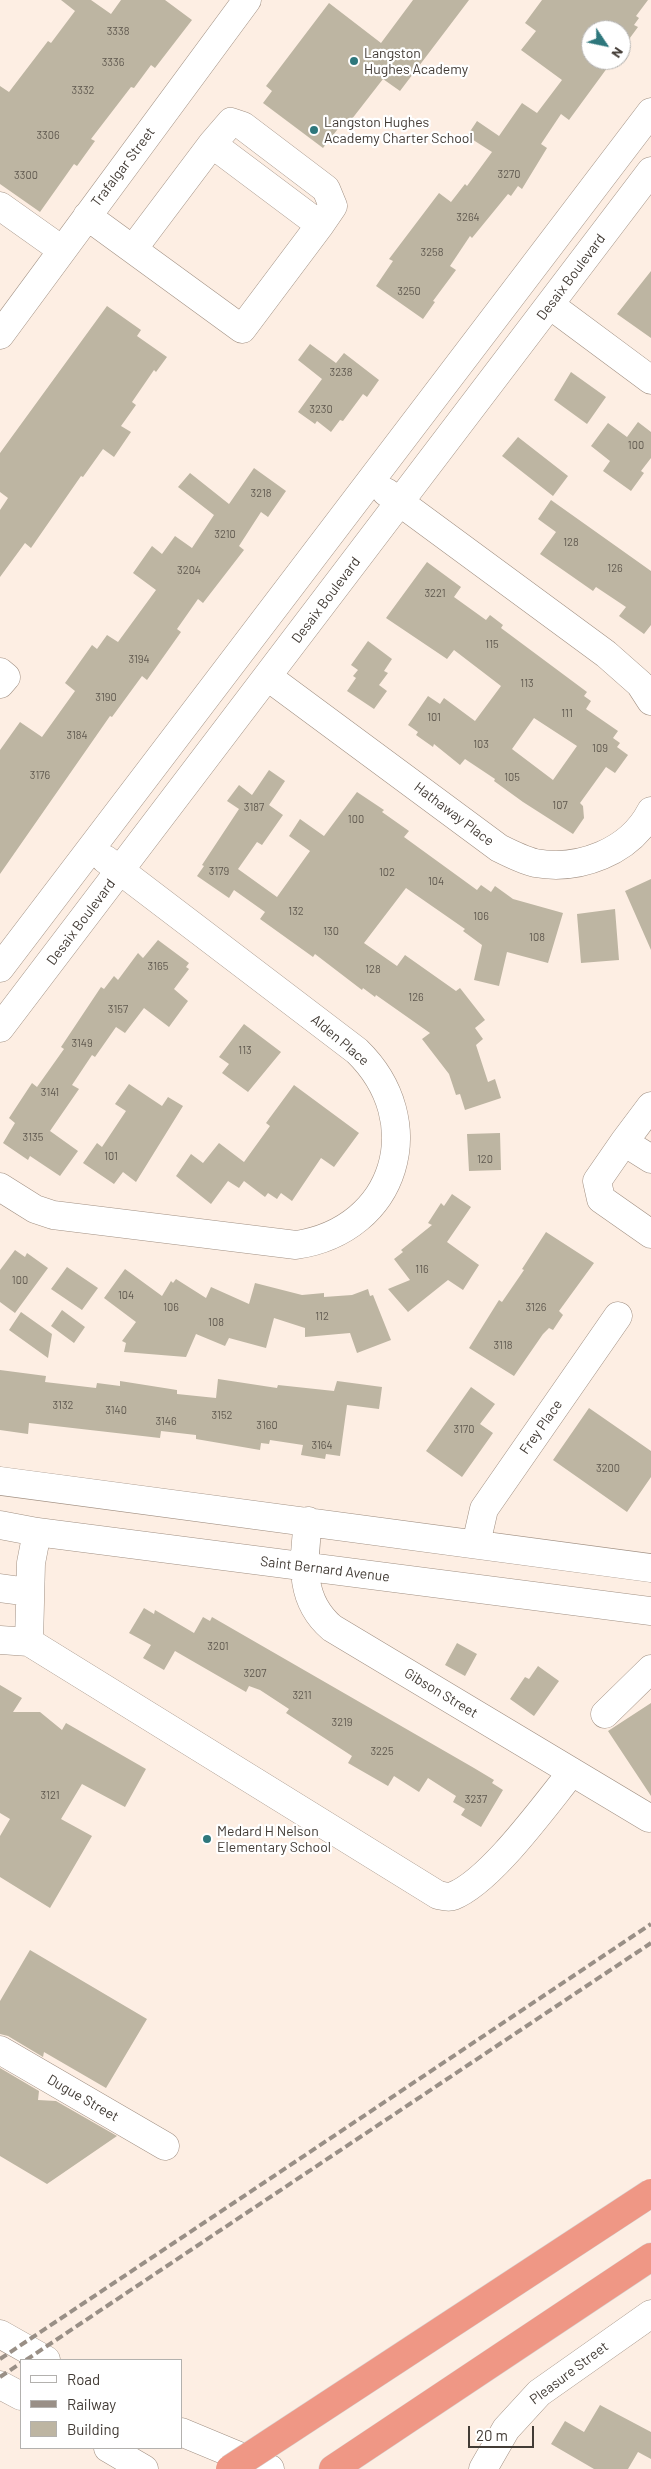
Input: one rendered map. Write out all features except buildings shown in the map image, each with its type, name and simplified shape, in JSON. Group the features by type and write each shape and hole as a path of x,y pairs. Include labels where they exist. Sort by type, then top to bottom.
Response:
{"highway":[{"path":"230,2469 651,2194"},
{"path":"333,2469 651,2257"}],"street":[{"name":"Trafalgar Street","path":"0,336 248,0"},
{"path":"0,968 651,112"},
{"path":"87,216 242,329 320,225 212,144 133,249"},
{"name":"Desaix Boulevard","path":"0,1028 651,171"},
{"path":"0,206 62,250"},
{"path":"550,305 651,380"},
{"path":"371,480 606,654 640,684 651,701"},
{"path":"0,672 6,677 0,684"},
{"name":"Hathaway Place","path":"268,677 500,848 516,857 534,863 552,865 590,860 623,843 637,830 651,811"},
{"name":"Alden Place","path":"0,1187 35,1209 53,1215 296,1245 323,1239 356,1221 374,1201 391,1168 396,1141 394,1113 385,1087 370,1064 357,1051 91,848"},
{"path":"651,1106 597,1181 600,1199 651,1234"},
{"path":"624,1142 651,1159"},
{"name":"Frey Place","path":"476,1544 484,1509 618,1316"},
{"path":"0,1482 308,1521 651,1568"},
{"name":"Gibson Street","path":"308,1521 303,1566 312,1606 332,1628 649,1818"},
{"name":"Saint Bernard Avenue","path":"0,1525 37,1532 651,1611"},
{"path":"29,1642 31,1563 37,1532"},
{"path":"0,1588 29,1592"},
{"path":"0,1640 29,1642 438,1895 451,1897 471,1886 503,1856 572,1772"},
{"path":"605,1714 651,1669"},
{"name":"Dugue Street","path":"0,2050 165,2146"},
{"name":"Pleasure Street","path":"483,2469 506,2429 538,2394 651,2314"},
{"path":"0,2334 44,2359"},
{"path":"0,2384 20,2395"},
{"path":"182,2432 270,2469"},
{"path":"110,2449 144,2469"}],"railway":[{"path":"0,2359 651,1924"},
{"path":"27,2359 651,1943"},
{"path":"0,2377 20,2364"}],"place":[{"name":"Langston Hughes Academy","path":"354,61"},
{"name":"Langston Hughes Academy Charter School","path":"314,130"},
{"name":"Medard H Nelson Elementary School","path":"207,1839"}]}
